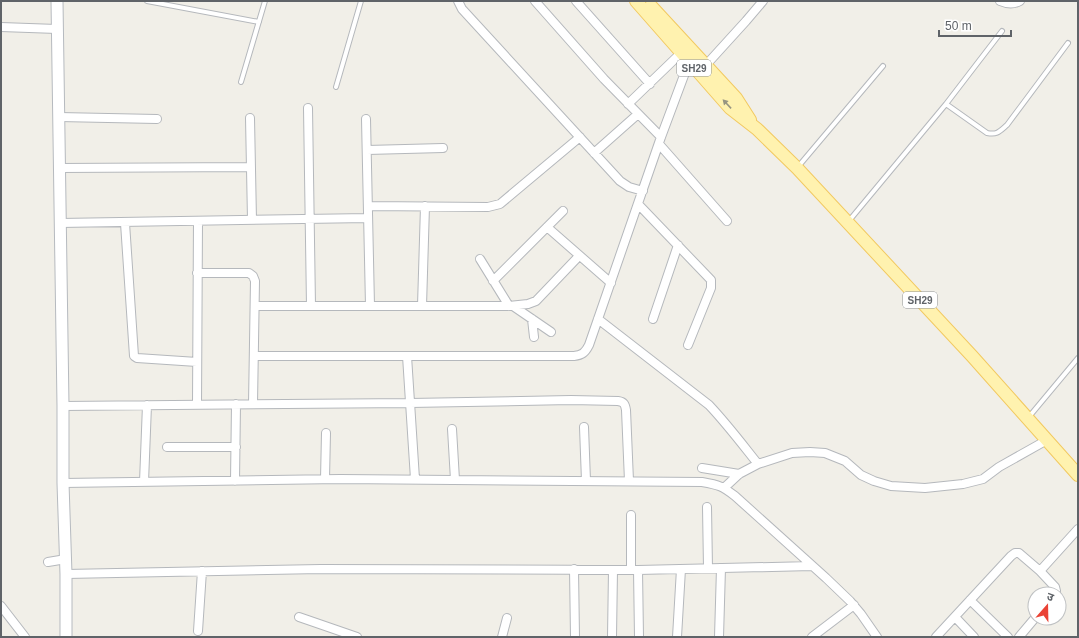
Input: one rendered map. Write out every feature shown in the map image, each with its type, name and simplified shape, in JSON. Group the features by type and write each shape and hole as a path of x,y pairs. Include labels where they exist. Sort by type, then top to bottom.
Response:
{"main road":[{"path":"57,1 63,406 62,483 66,559 66,637"},
{"name":"SH29","path":"636,1 730,108 757,129 797,168 848,222 972,356 1078,475"},
{"name":"SH29","path":"647,1 736,98 757,129"}],"street":[{"path":"458,1 462,9 620,181 643,191"},
{"path":"535,1 604,79 638,114 727,221"},
{"path":"576,1 650,84"},
{"path":"706,66 763,1"},
{"path":"1000,1 1006,4 1015,4 1020,1"},
{"path":"1,27 57,29"},
{"path":"628,104 650,84 685,57"},
{"path":"254,356 574,356 581,355 586,352 660,141 685,57"},
{"path":"308,108 311,306"},
{"path":"594,153 638,114"},
{"path":"59,117 157,119"},
{"path":"250,118 252,220"},
{"path":"366,119 370,306"},
{"path":"368,206 488,207 500,204 580,137"},
{"path":"367,150 443,148"},
{"path":"59,168 250,167"},
{"path":"638,204 711,280 711,288 688,345"},
{"path":"422,306 424,206"},
{"path":"493,281 563,211"},
{"path":"60,223 368,218"},
{"path":"197,404 198,221"},
{"path":"125,223 134,356 137,358 197,362"},
{"path":"547,227 611,283"},
{"path":"653,319 678,245"},
{"path":"255,306 511,306 528,304 536,301 579,256"},
{"path":"480,259 493,281 511,306 551,332"},
{"path":"198,273 249,273 254,276 255,306 253,404"},
{"path":"532,319 534,337"},
{"path":"598,319 709,405 758,464"},
{"path":"407,356 415,479"},
{"path":"63,406 571,400 618,401 625,404 626,410 629,481"},
{"path":"236,404 236,481"},
{"path":"144,482 147,405"},
{"path":"584,427 586,481"},
{"path":"452,429 455,480"},
{"path":"325,479 326,433"},
{"path":"724,488 739,474 758,464 792,453 810,452 825,453 845,461 860,474 874,482 892,486 925,488 963,484 984,479 999,467 1047,440"},
{"path":"167,447 236,447"},
{"path":"702,468 739,474"},
{"path":"62,483 415,479 702,482 715,484 724,488 812,566 854,606 876,637"},
{"path":"707,507 708,568"},
{"path":"631,515 639,637"},
{"path":"1040,571 1078,529"},
{"path":"936,637 1015,553 1019,553 1040,571 1054,586"},
{"path":"48,562 66,559"},
{"path":"66,574 321,569 634,570 812,566"},
{"path":"719,637 721,568"},
{"path":"677,637 681,569"},
{"path":"574,570 575,637"},
{"path":"612,637 614,570"},
{"path":"198,631 202,571"},
{"path":"970,600 1008,637"},
{"path":"812,637 854,606"},
{"path":"2,609 26,637"},
{"path":"299,617 357,637"},
{"path":"955,617 974,637"},
{"path":"502,637 507,618"},
{"path":"1019,637 1028,626"}],"lane":[{"path":"147,1 259,22"},
{"path":"241,82 265,1"},
{"path":"336,87 361,1"},
{"path":"848,222 946,104 1002,32"},
{"path":"946,104 986,134 993,135 999,133 1007,125 1068,43"},
{"path":"797,168 883,66"},
{"path":"1027,418 1078,358"}]}
